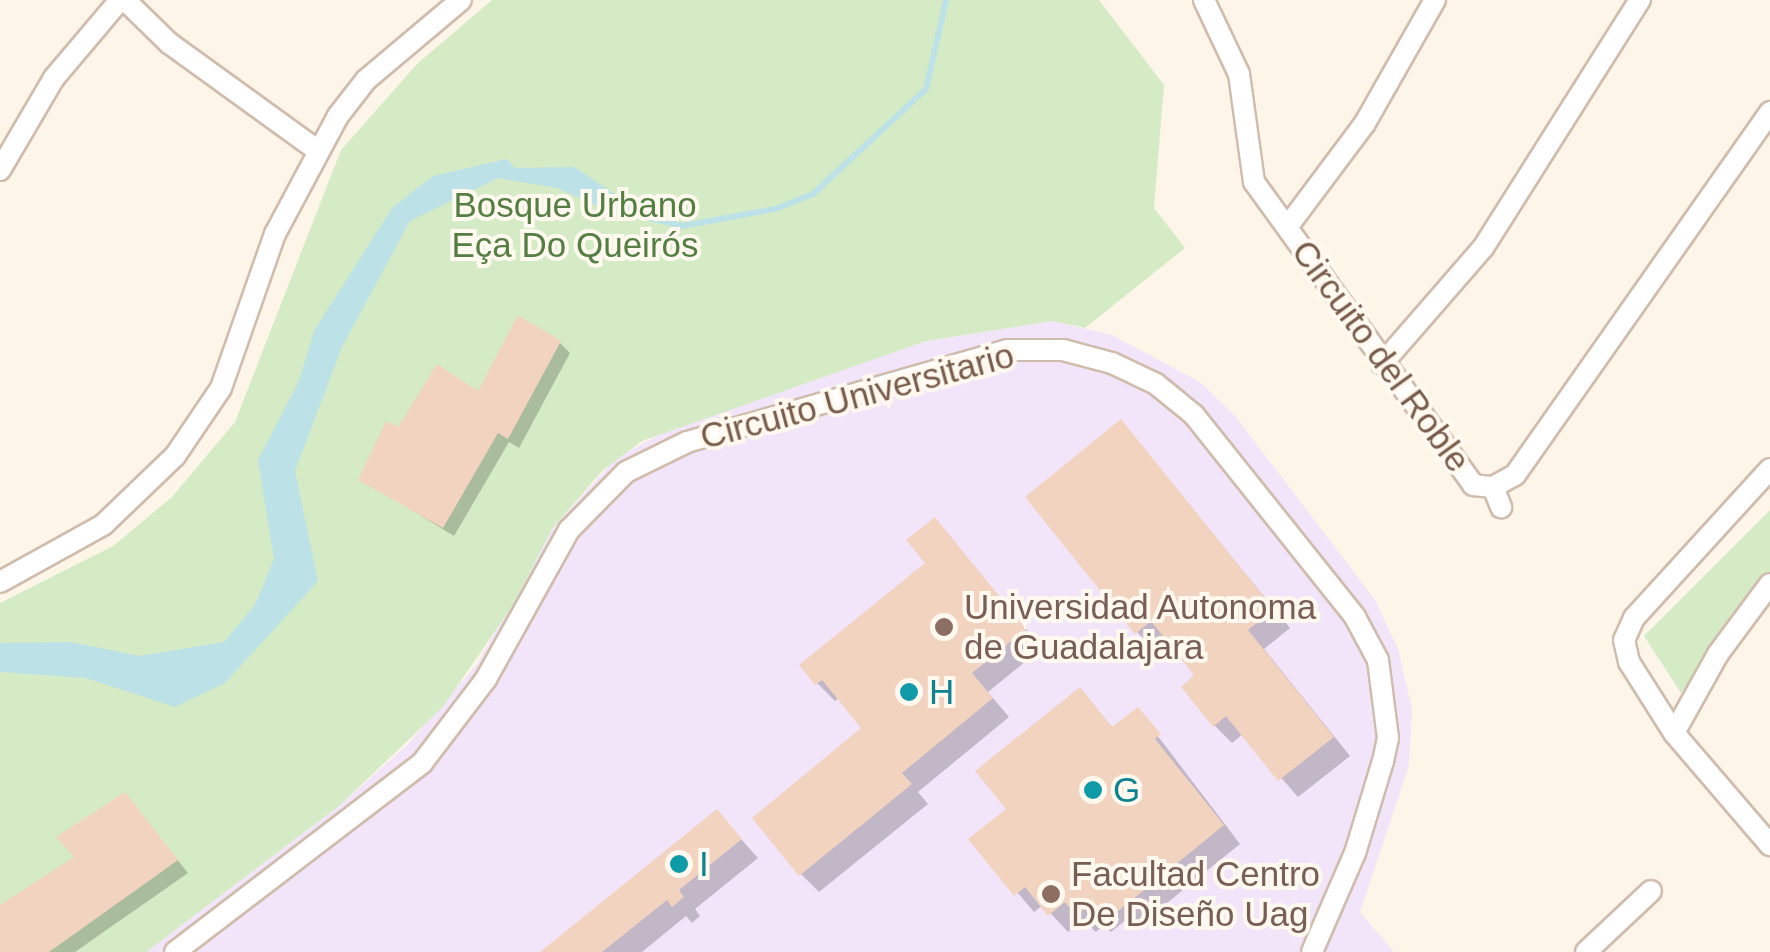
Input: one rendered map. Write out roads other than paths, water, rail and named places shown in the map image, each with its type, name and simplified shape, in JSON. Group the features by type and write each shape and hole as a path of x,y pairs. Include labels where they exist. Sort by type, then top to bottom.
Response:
{"street":[{"path":"0,170 54,78 123,0 169,43 317,150"},
{"path":"0,582 103,525 148,485 200,423 221,388 275,234 317,150 366,80 461,0"},
{"path":"1288,226 1365,123 1435,0"},
{"path":"1382,364 1482,248 1640,0"},
{"name":"Circuito del Roble","path":"1215,6 1239,74 1254,182 1473,485 1497,497 1770,112"},
{"name":"Circuito Universitario","path":"175,952 422,763 486,679 569,530 626,472 687,442 1007,350 1063,350 1112,362 1156,384 1194,415 1354,618 1378,660 1388,738 1376,795 1312,952"},
{"path":"1770,469 1634,618 1624,640 1629,662 1674,733 1770,844"},
{"path":"1674,733 1718,654 1770,584"},
{"path":"1586,952 1651,892"}],"water":[{"path":"507,159 515,168 574,167 655,220 624,218 557,188 498,178 410,221 342,347 295,471 318,581 225,683 175,707 86,678 0,672 0,643 70,642 140,656 224,642 255,605 274,559 258,460 299,381 314,331 392,208 433,176"}],"waterway":[{"path":"650,218 682,226 775,209 813,194 926,89 946,0"}],"place":[{"name":"Universidad Autonoma de Guadalajara","path":"944,627"},
{"name":"H","path":"909,692"},
{"name":"G","path":"1093,790"},
{"name":"I","path":"679,864"},
{"name":"Facultad Centro De Diseño Uag","path":"1051,894"}],"park label":[{"name":"Bosque Urbano Eça Do Queirós","path":"575,225"}]}
